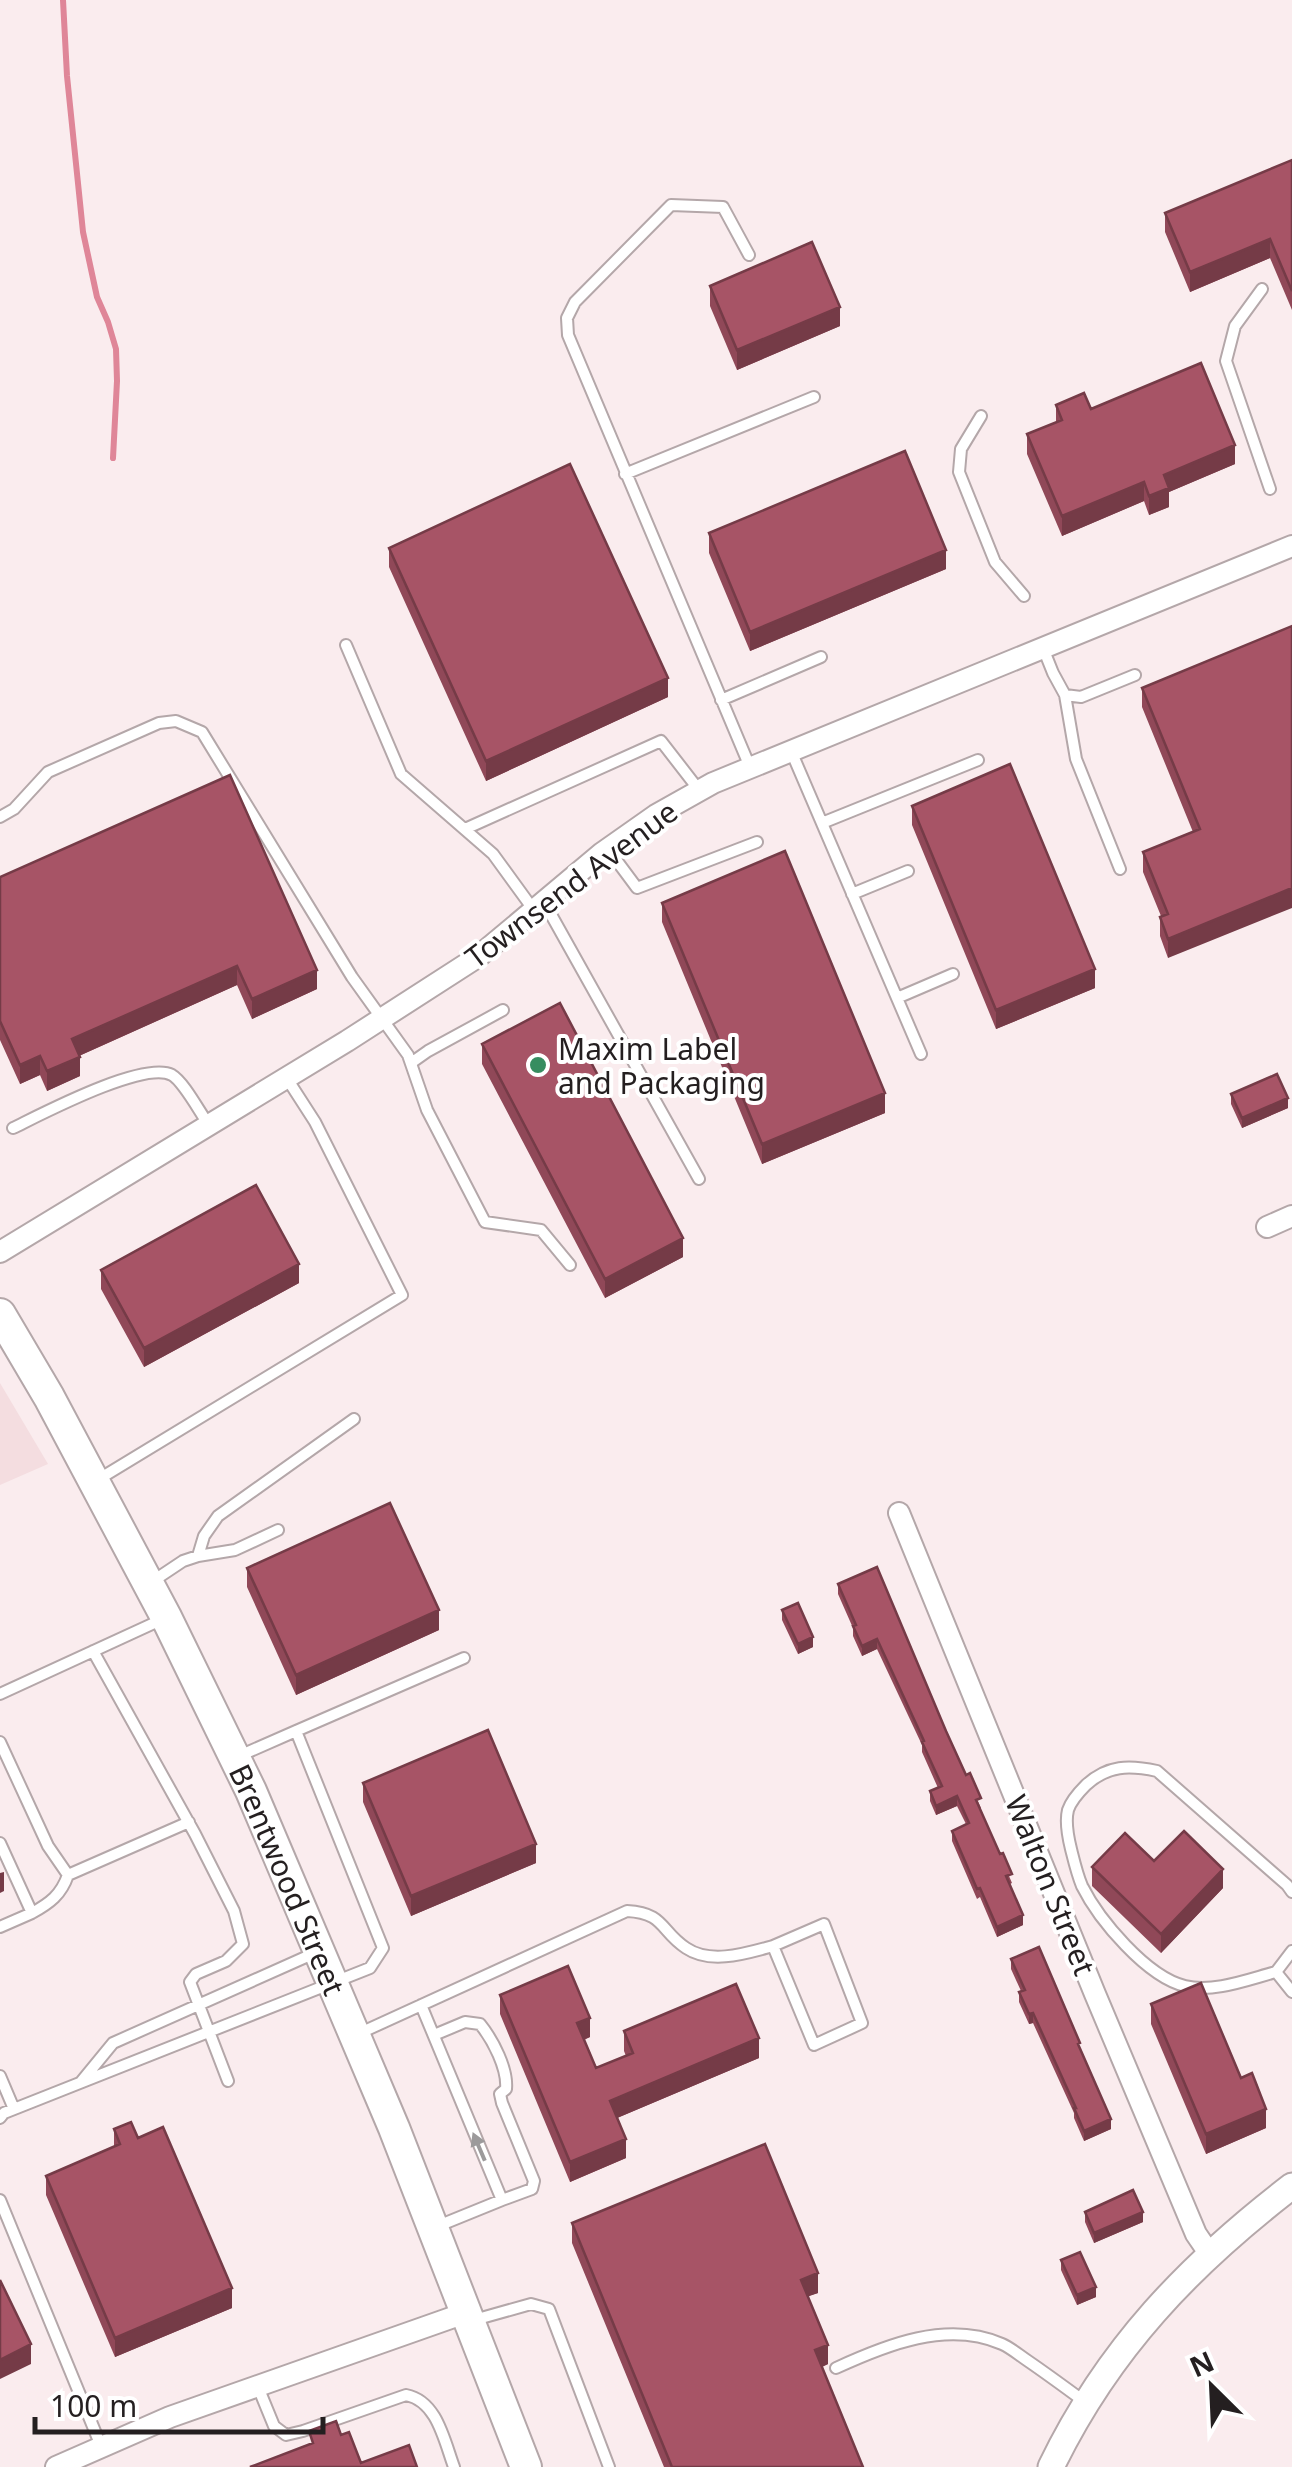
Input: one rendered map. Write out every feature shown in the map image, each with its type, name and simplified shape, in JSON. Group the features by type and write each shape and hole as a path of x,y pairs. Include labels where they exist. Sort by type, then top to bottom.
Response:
{"main road":[{"name":"Brentwood Street","path":"0,1314 49,1397 166,1617 235,1758 354,2035 526,2467"}],"street":[{"name":"Townsend Avenue","path":"0,1252 479,956 608,849 699,790 1292,546"},
{"path":"1267,1227 1292,1216"},
{"name":"Walton Street","path":"899,1512 1095,1994 1196,2234 1209,2253"},
{"path":"1051,2467 1086,2402 1144,2322 1209,2253 1292,2186"},
{"path":"56,2467 170,2417 467,2318"}],"lane":[{"path":"748,255 723,207 671,205 574,302 567,318 568,335 750,767"},
{"path":"1262,289 1236,326 1226,361 1270,489"},
{"path":"625,474 814,397"},
{"path":"981,416 961,449 959,472 995,562 1024,596"},
{"path":"346,645 402,774 493,854 539,906 699,1179"},
{"path":"1043,647 1065,695 1076,759 1120,868"},
{"path":"721,700 821,658"},
{"path":"1065,695 1081,698 1135,675"},
{"path":"0,817 14,809 48,772 159,723 176,721 202,732 352,977 408,1055 427,1110 485,1222 541,1230 570,1266"},
{"path":"465,829 661,741 699,790"},
{"path":"791,750 920,1054"},
{"path":"822,823 978,760"},
{"path":"608,849 637,888 757,842"},
{"path":"852,894 908,871"},
{"path":"897,998 953,974"},
{"path":"411,1062 503,1010"},
{"path":"13,1128 107,1084 160,1072 176,1077 209,1125"},
{"path":"94,1482 402,1295 315,1122 286,1078"},
{"path":"198,1556 204,1536 218,1516 354,1420"},
{"path":"148,1584 183,1561 236,1550 278,1530"},
{"path":"0,1694 166,1617"},
{"path":"93,1651 234,1910 243,1944 226,1960 196,1974 190,1982 228,2081"},
{"path":"235,1758 464,1658"},
{"path":"0,2118 80,2082 370,1968 383,1948 296,1731"},
{"path":"0,1742 48,1846 68,1875"},
{"path":"1292,1892 1158,1771 1134,1766 1110,1769 1078,1792 1068,1812 1068,1834 1082,1886 1145,1966 1188,1987 1222,1986 1276,1972 1292,1950"},
{"path":"0,1927 53,1901 64,1888 68,1875 189,1822"},
{"path":"0,1843 32,1914"},
{"path":"354,2035 627,1911 656,1917 686,1948 699,1954 734,1956 773,1946 824,1924 862,2024 814,2045 773,1946"},
{"path":"80,2082 113,2044 319,1951"},
{"path":"1276,1972 1292,1992"},
{"path":"421,2005 502,2200"},
{"path":"433,2229 532,2189 534,2181 502,2103 500,2094 507,2086 507,2077 480,2024 464,2022 434,2035"},
{"path":"0,2076 14,2109"},
{"path":"0,2200 102,2446"},
{"path":"467,2318 531,2304 549,2309 609,2467"},
{"path":"836,2368 915,2338 967,2336 992,2340 1012,2349 1086,2402"},
{"path":"258,2386 274,2426 286,2434 406,2395 418,2397 436,2418 454,2467"}],"shaded area":[{"path":"0,1383 48,1464 0,1485"}],"building":[{"path":"1292,160 1292,291 1270,239 1190,272 1165,213"},
{"path":"812,242 840,307 737,350 710,286"},
{"path":"1201,363 1235,445 1164,475 1169,488 1149,496 1144,482 1062,516 1027,434 1062,420 1056,405 1084,393 1091,409"},
{"path":"905,451 946,550 750,632 709,533"},
{"path":"570,464 668,678 486,761 389,548"},
{"path":"1292,626 1292,888 1168,939 1160,917 1168,914 1143,852 1200,829 1142,688"},
{"path":"1010,764 1095,969 996,1010 912,806"},
{"path":"230,775 317,970 252,999 237,966 72,1039 80,1057 47,1071 40,1056 20,1065 0,1021 0,877"},
{"path":"785,851 885,1093 762,1144 662,903"},
{"path":"560,1003 683,1238 605,1279 482,1044"},
{"path":"1277,1074 1288,1098 1242,1118 1231,1094"},
{"path":"256,1185 299,1264 144,1348 101,1270"},
{"path":"390,1503 439,1610 296,1675 247,1568"},
{"path":"877,1567 946,1731 981,1798 976,1800 1012,1874 1006,1876 1023,1915 997,1927 952,1831 969,1823 957,1796 936,1806 930,1791 942,1786 924,1741 877,1639 862,1646 838,1584"},
{"path":"798,1603 813,1637 798,1644 782,1610"},
{"path":"488,1730 536,1844 411,1896 363,1783"},
{"path":"1184,1831 1223,1869 1161,1934 1092,1867 1125,1833 1154,1861"},
{"path":"1039,1947 1111,2119 1084,2131 1033,2013 1029,2014 1019,1992 1025,1990 1011,1959"},
{"path":"568,1966 590,2018 577,2023 596,2068 633,2053 624,2031 736,1984 759,2038 610,2101 626,2139 570,2162 500,1995"},
{"path":"1201,1983 1241,2078 1252,2073 1266,2109 1206,2134 1151,2004"},
{"path":"131,2122 138,2138 163,2127 232,2288 115,2338 46,2176 120,2144 114,2129"},
{"path":"765,2144 818,2273 801,2280 828,2345 815,2350 863,2467 672,2467 572,2223"},
{"path":"1133,2190 1143,2212 1094,2233 1085,2212"},
{"path":"1080,2252 1096,2287 1077,2295 1061,2260"},
{"path":"0,2280 31,2344 0,2360"},
{"path":"336,2421 341,2435 349,2432 361,2463 409,2445 417,2467 250,2467 313,2443 309,2431"}],"waterway":[{"path":"63,0 83,232 97,297 116,349 113,458"}],"place":[{"name":"Maxim Label and Packaging","path":"538,1065"}]}
